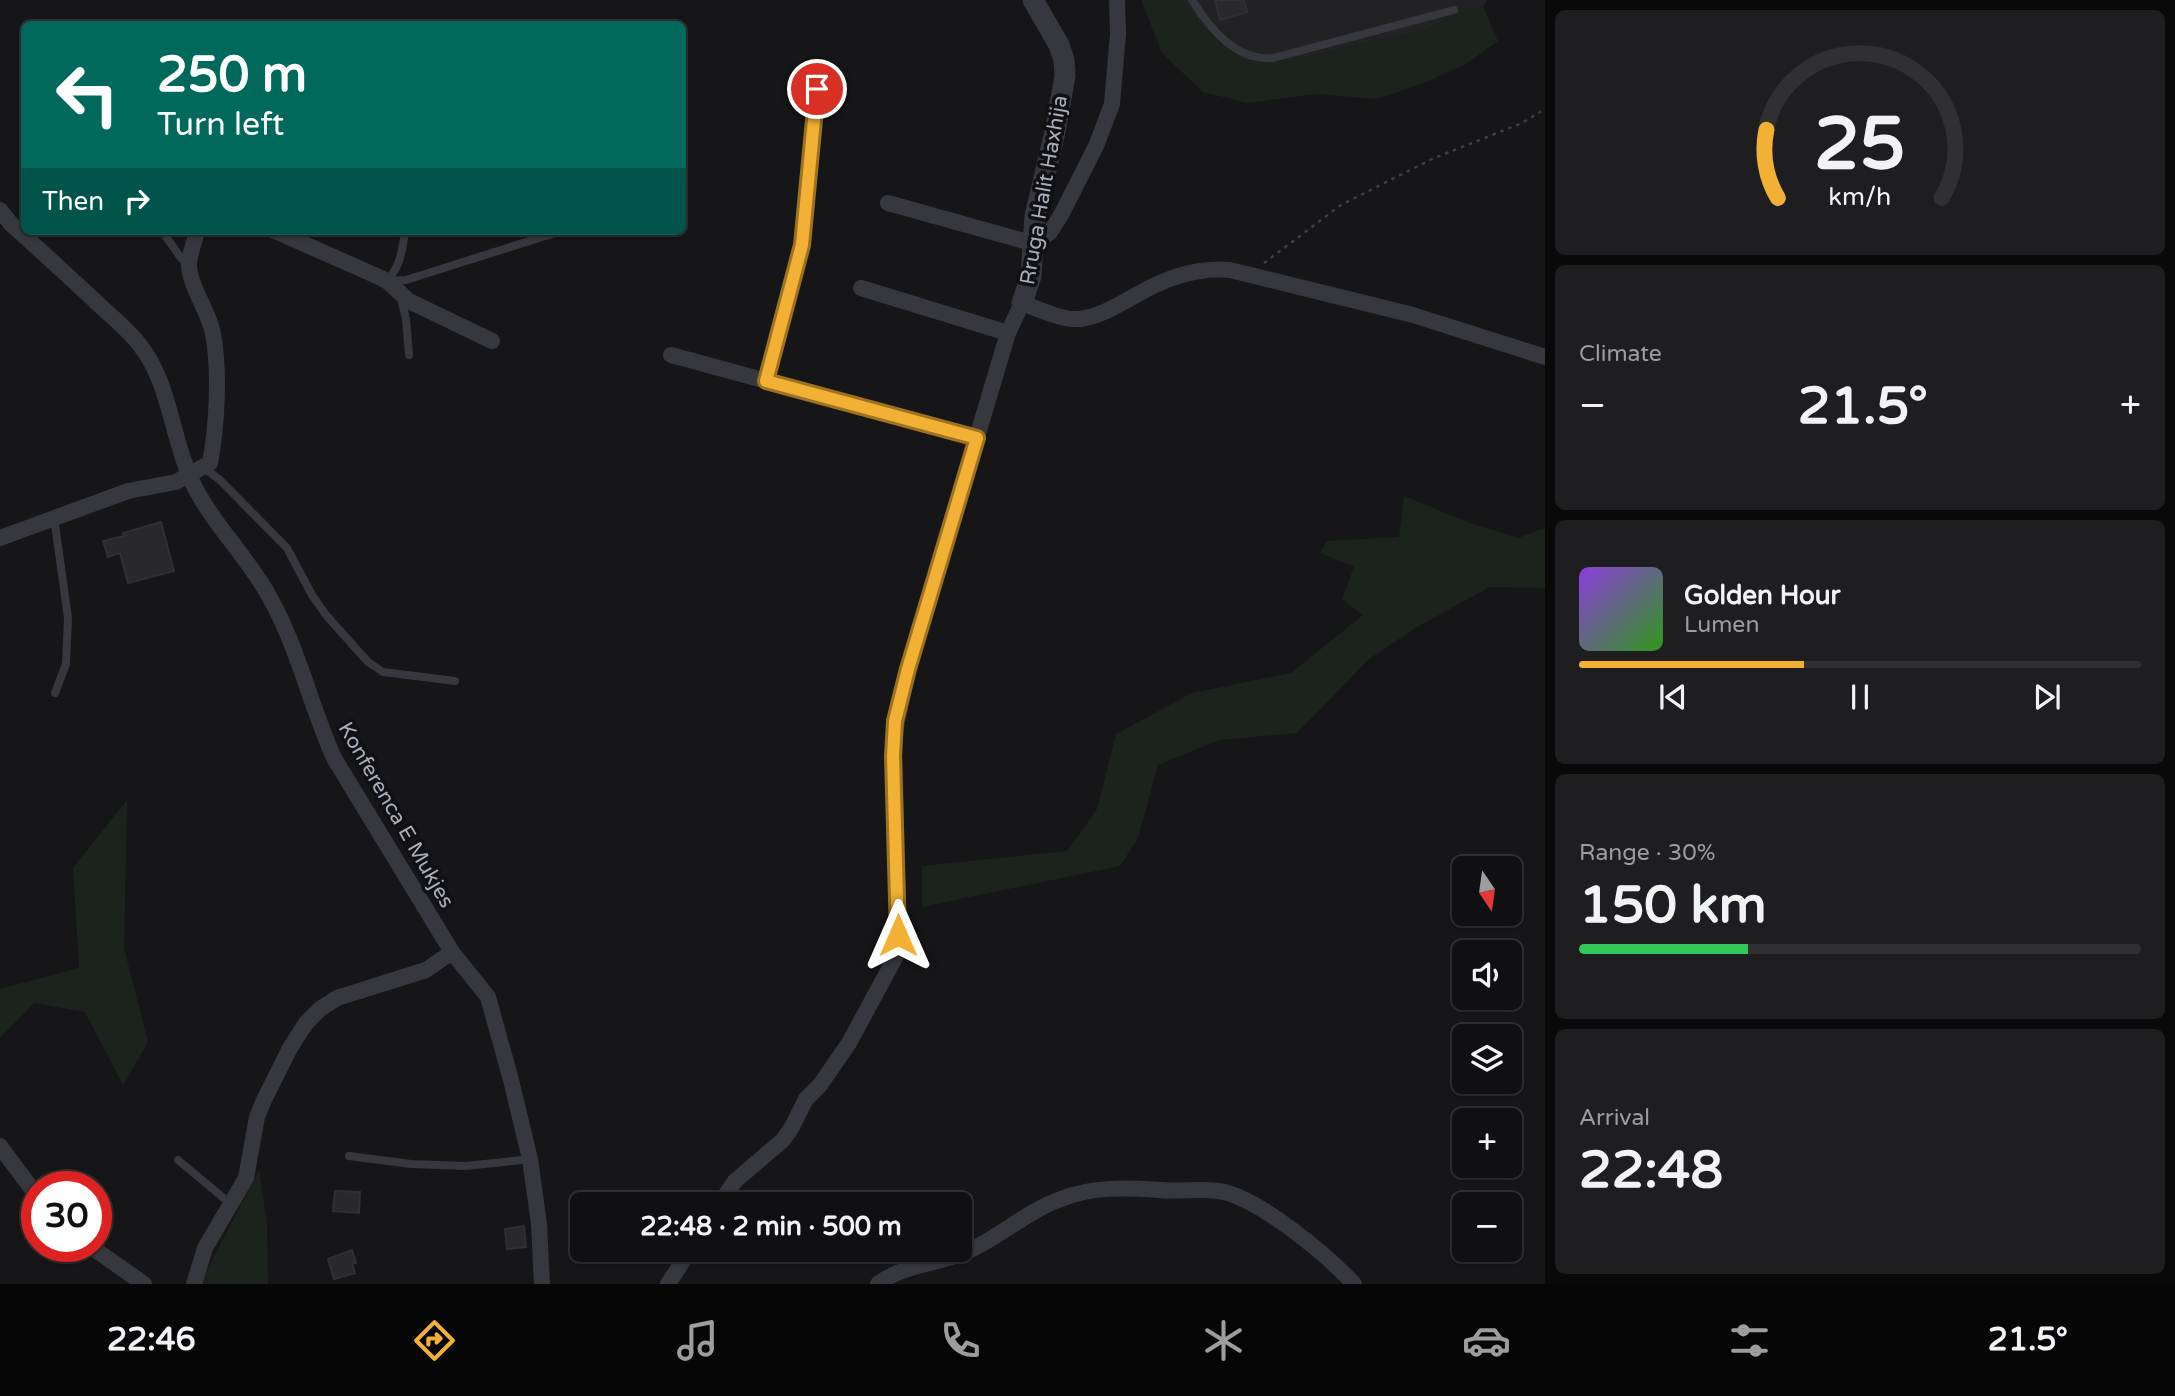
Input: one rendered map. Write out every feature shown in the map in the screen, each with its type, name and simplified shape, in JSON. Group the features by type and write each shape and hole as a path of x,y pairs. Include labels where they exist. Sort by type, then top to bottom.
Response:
{"street":[{"name":"Rruga Halit Haxhija","path":"1022,303 1031,276 1035,216 1065,76 1059,45 1033,0"},
{"path":"888,203 1035,244 1050,232 1096,146 1112,104 1118,34 1117,0"},
{"path":"766,381 802,245 817,89"},
{"name":"Konferenca E Mukjes","path":"0,210 21,232"},
{"name":"Konferenca E Mukjes","path":"24,235 138,343 148,357 163,390 189,475 207,508 267,592 297,656 334,758 452,952 488,997 530,1159 539,1224 542,1284"},
{"path":"0,538 128,491 165,486 210,464 216,402 215,352 210,319 192,280 189,265 196,235"},
{"path":"284,235 387,281 400,295 492,341"},
{"path":"727,1192 735,1181 783,1140 806,1099 820,1085 849,1043 895,958 898,916 893,756 895,721 1008,333 1022,303 1066,318 1078,319 1103,312 1181,275 1215,269 1251,274 1413,315 1545,358"},
{"path":"860,288 1008,333"},
{"path":"671,355 977,438"},
{"path":"194,1284 205,1248 246,1178 257,1117 264,1100 306,1023 320,1009 337,998 426,970 452,952"},
{"path":"0,1146 21,1174"},
{"path":"878,1284 905,1270 971,1250 1025,1216 1057,1200 1081,1192 1134,1188 1220,1191 1244,1200 1275,1218 1354,1284"},
{"path":"112,1261 144,1284"},
{"path":"668,1284 682,1262"}],"lane":[{"path":"1192,0 1221,38 1246,55 1258,59 1273,58 1454,10"},
{"path":"165,235 189,265"},
{"path":"387,281 396,272 401,260 404,235"},
{"path":"387,281 406,280 548,235"},
{"path":"400,295 406,318 409,355"},
{"path":"204,468 220,480 282,542 296,561 301,575 326,615 368,662 383,672 455,681"},
{"path":"54,517 68,618 65,664 55,692"},
{"path":"349,1156 411,1164 466,1166 530,1159"},
{"path":"178,1160 232,1205"}],"path":[{"path":"1251,274 1341,205 1432,159 1522,123 1545,109"}],"shaded area":[{"path":"1141,0 1180,0 1205,30 1248,64 1300,58 1427,30 1461,12 1483,7 1498,41 1466,64 1424,83 1378,99 1316,94 1248,103 1203,92 1162,53"},
{"path":"1180,0 1487,0 1483,7 1461,12 1427,30 1300,58 1248,64 1205,30"},
{"path":"1404,496 1470,523 1518,538 1545,528 1545,588 1490,587 1417,627 1369,659 1297,733 1219,740 1158,765 1138,838 1120,866 922,907 922,866 1067,851 1097,809 1116,734 1192,693 1291,673 1363,615 1342,599 1354,567 1320,553 1327,541 1399,537"},
{"path":"127,800 124,948 148,1042 123,1085 85,1012 34,1003 0,1038 0,989 79,968 73,868"},
{"path":"259,1170 267,1223 268,1284 202,1284 206,1272"}],"building":[{"path":"1215,0 1244,0 1247,12 1220,20"},
{"path":"161,522 174,571 128,583 120,553 108,557 103,541"},
{"path":"335,1191 360,1192 359,1213 333,1211"},
{"path":"524,1226 526,1247 507,1249 505,1229"},
{"path":"352,1250 356,1263 352,1264 355,1273 334,1279 328,1259"}],"route":[{"path":"817,89 802,245 766,381 977,438 895,721 893,756 898,935"}]}
